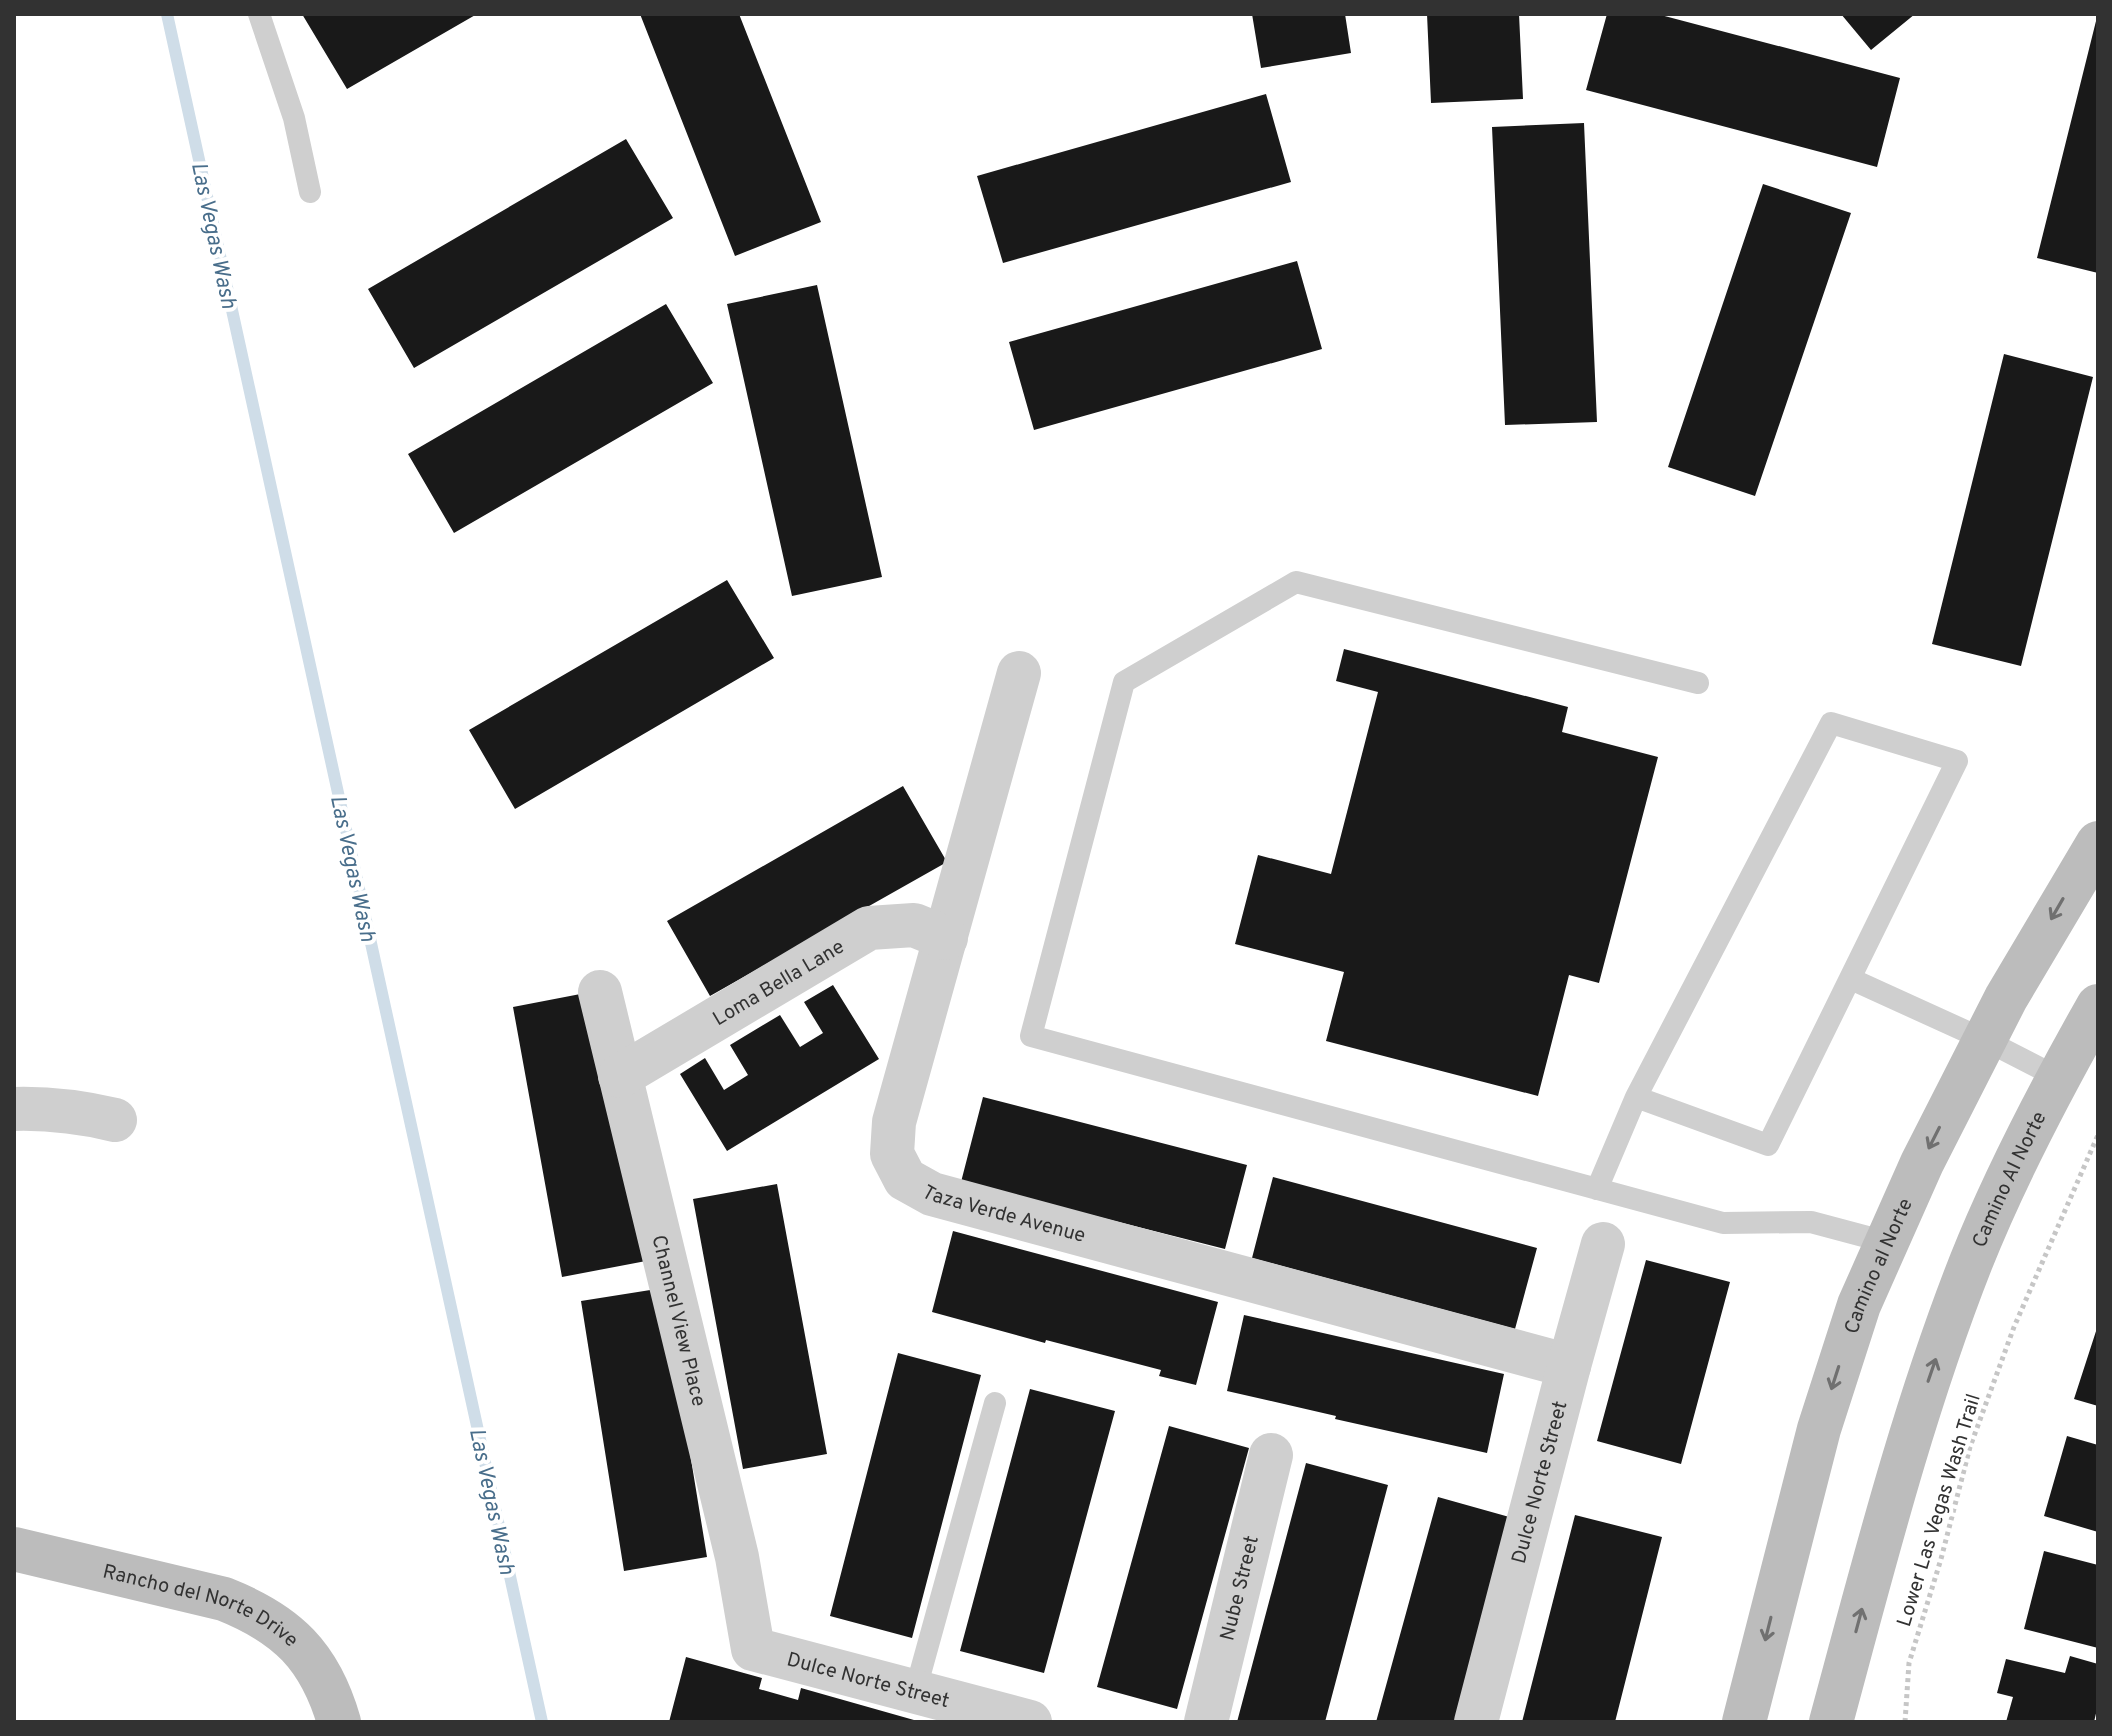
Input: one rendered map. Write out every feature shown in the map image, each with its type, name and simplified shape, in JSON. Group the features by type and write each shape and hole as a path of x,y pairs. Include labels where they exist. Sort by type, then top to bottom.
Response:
{"main road":[{"name":"Camino al Norte","path":"1744,1722 1819,1429 1859,1305 1922,1163 2006,998 2098,843"},
{"path":"2059,1078 2098,1006"},
{"name":"Camino Al Norte","path":"1831,1722 1893,1493 1933,1368 1971,1262 2019,1153 2059,1078"},
{"name":"Rancho del Norte Drive","path":"14,1549 224,1599 251,1610 276,1625 313,1663 325,1683 339,1722"}],"street":[{"name":"Taza Verde Avenue","path":"1019,673 894,1122 892,1154 905,1179 932,1194 1569,1366"},
{"name":"Loma Bella Lane","path":"620,1076 869,928 914,925 946,938"},
{"name":"Channel View Place","path":"600,992 737,1557 753,1649"},
{"path":"14,1109 42,1108 115,1120"},
{"name":"Dulce Norte Street","path":"1476,1722 1603,1244"},
{"name":"Nube Street","path":"1206,1722 1271,1455"},
{"name":"Dulce Norte Street","path":"753,1649 1030,1722"}],"lane":[{"path":"259,14 294,118 310,192"},
{"path":"1698,683 1296,582 1124,682 1031,1036 1723,1223 1811,1222 1886,1242"},
{"path":"1597,1189 1636,1097 1831,723 1957,761 1768,1145 1636,1097"},
{"path":"1851,979 1985,1040 2059,1078"},
{"path":"915,1692 995,1403"}],"path":[{"name":"Lower Las Vegas Wash Trail","path":"1905,1722 1909,1663 1941,1559 1970,1447 2014,1327 2098,1135"}],"building":[{"path":"302,14 477,14 347,89"},
{"path":"640,14 739,14 821,222 735,256"},
{"path":"1252,14 1345,14 1351,53 1261,68"},
{"path":"1427,14 1519,14 1523,99 1431,103"},
{"path":"1607,14 1657,14 1900,78 1877,167 1586,90"},
{"path":"1841,14 1915,14 1871,50"},
{"path":"2098,17 2098,273 2037,258"},
{"path":"1266,94 1291,182 1003,263 977,176"},
{"path":"1584,123 1597,422 1505,425 1492,127"},
{"path":"626,139 673,218 414,368 368,289"},
{"path":"1763,184 1851,213 1755,496 1668,467"},
{"path":"1297,261 1322,349 1034,430 1009,342"},
{"path":"817,285 882,577 792,596 727,304"},
{"path":"666,304 713,383 454,533 408,454"},
{"path":"2004,354 2093,377 2021,666 1932,644"},
{"path":"727,580 774,658 515,809 469,730"},
{"path":"1344,649 1568,707 1562,732 1658,757 1599,983 1569,975 1538,1096 1326,1041 1344,972 1235,944 1258,855 1331,874 1378,692 1336,681"},
{"path":"903,786 947,862 710,996 667,921"},
{"path":"833,985 879,1059 727,1151 680,1074 705,1058 724,1090 748,1075 730,1045 780,1015 800,1047 823,1033 804,1002"},
{"path":"596,991 646,1261 562,1277 513,1007"},
{"path":"983,1097 1247,1165 1225,1249 961,1182"},
{"path":"1273,1177 1537,1248 1515,1329 1252,1258"},
{"path":"777,1184 827,1454 743,1469 693,1199"},
{"path":"953,1231 1218,1302 1196,1385 1159,1376 1161,1370 932,1312"},
{"path":"1646,1260 1730,1282 1681,1464 1597,1441"},
{"path":"663,1288 707,1557 624,1571 581,1301"},
{"path":"1244,1315 1504,1374 1487,1453 1227,1391"},
{"path":"2098,1325 2098,1406 2074,1399"},
{"path":"898,1353 981,1375 912,1638 830,1616"},
{"path":"1030,1389 1115,1411 1044,1673 960,1651"},
{"path":"1169,1426 1249,1448 1177,1709 1097,1687"},
{"path":"2067,1436 2098,1445 2098,1532 2044,1516"},
{"path":"1306,1463 1388,1485 1325,1722 1237,1722"},
{"path":"1438,1497 1520,1520 1465,1722 1376,1722"},
{"path":"1575,1515 1662,1537 1615,1722 1522,1722"},
{"path":"2044,1551 2098,1565 2098,1648 2024,1629"},
{"path":"2070,1656 2098,1664 2098,1705 2094,1722 2006,1722 2013,1697 1997,1693 2006,1659 2065,1673"},
{"path":"686,1657 762,1678 759,1689 798,1700 801,1688 921,1722 669,1722"}],"waterway":[{"name":"Las Vegas Wash","path":"167,14 542,1722"}]}
